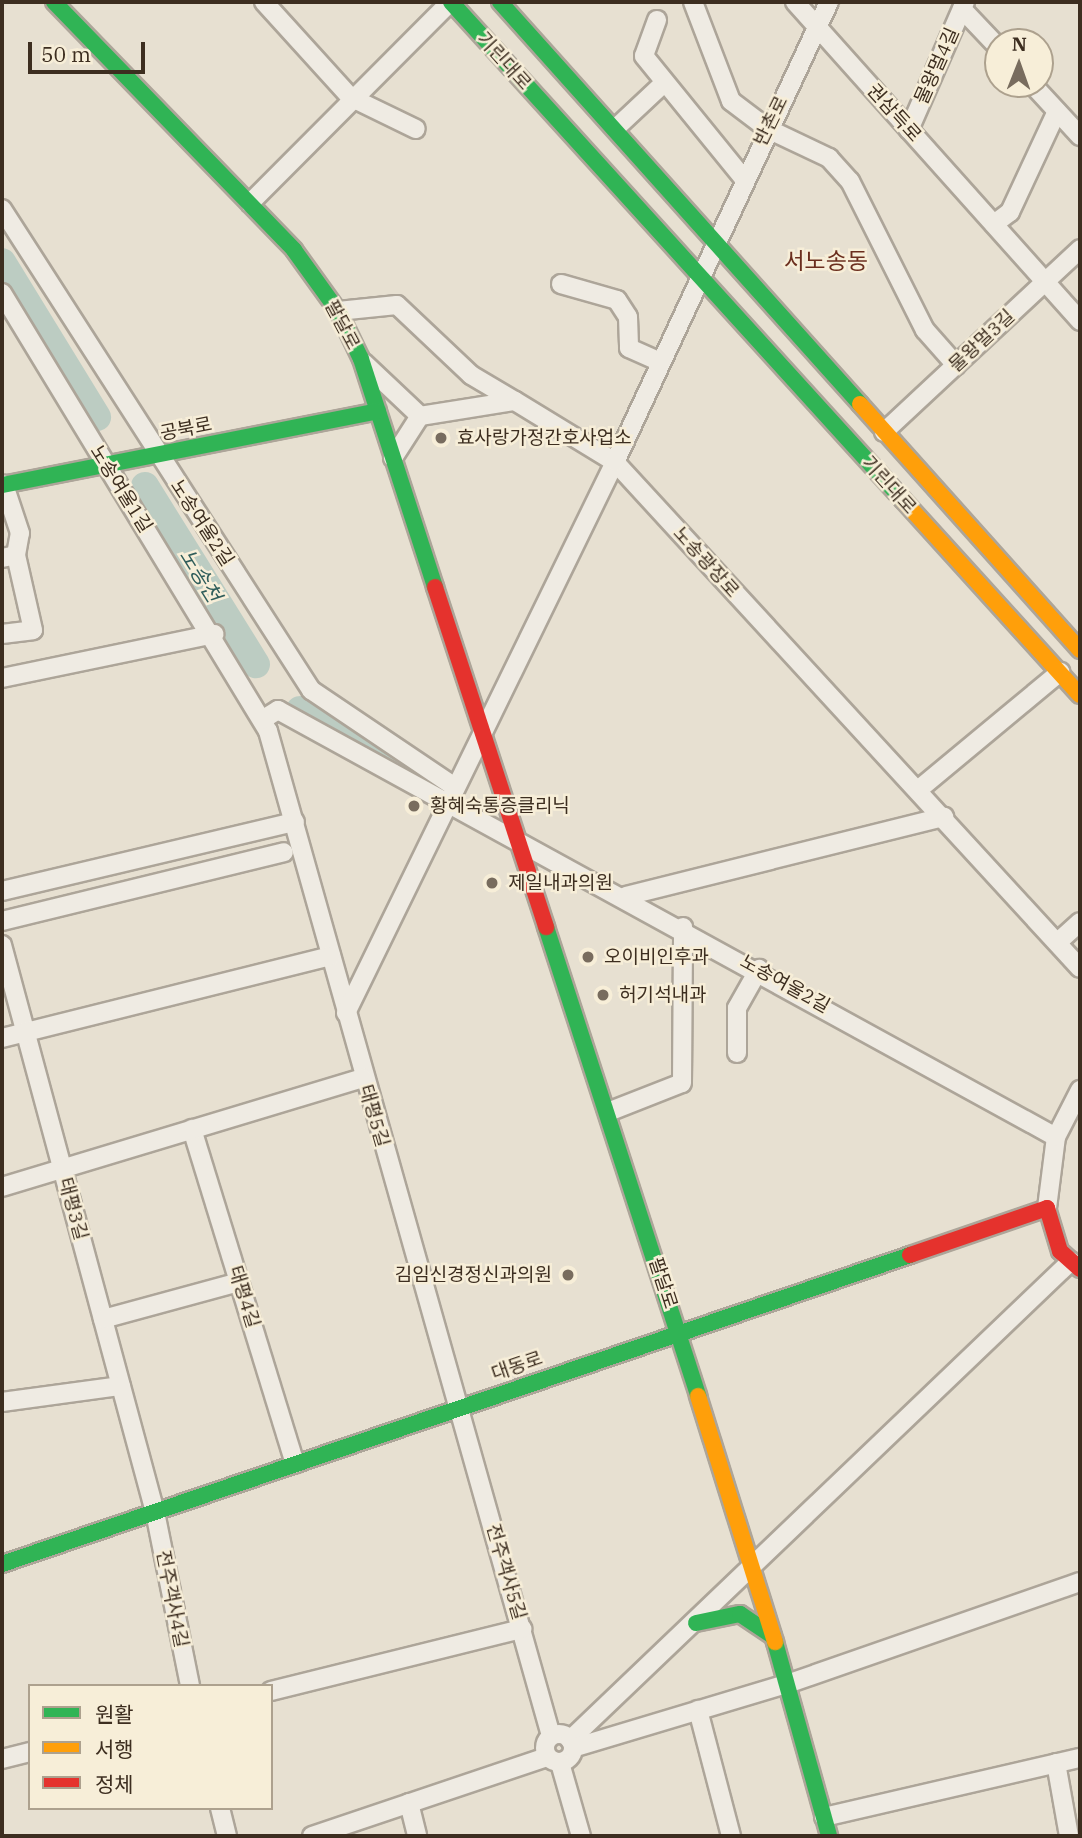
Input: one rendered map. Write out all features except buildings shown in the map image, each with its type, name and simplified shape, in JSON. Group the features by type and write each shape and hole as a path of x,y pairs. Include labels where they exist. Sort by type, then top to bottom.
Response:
{"street":[{"name":"팔달로","path":"54,2 250,203 338,311 361,359 514,834 608,1112 754,1568 829,1836"},
{"path":"264,2 350,97 416,128"},
{"path":"250,203 350,97 450,2"},
{"name":"기린대로","path":"450,2 1080,695"},
{"name":"기린대로","path":"500,2 617,127 715,242 1080,650"},
{"path":"693,2 731,101 768,129 829,158 850,181 925,330 956,365"},
{"name":"권삼득로","path":"795,2 1080,321"},
{"name":"반촌로","path":"715,242 829,2"},
{"path":"963,5 984,30"},
{"name":"물왕멀4길","path":"909,130 963,5"},
{"path":"657,20 644,56 744,179"},
{"path":"617,127 664,83"},
{"path":"1045,98 1080,136"},
{"path":"994,224 1010,212 1057,111"},
{"name":"노송여울2길","path":"2,209 158,456 311,690 454,787"},
{"path":"346,1013 445,805 615,462 658,361 715,242"},
{"name":"물왕멀3길","path":"884,432 1080,249"},
{"path":"561,284 617,300 628,317 629,348 658,361"},
{"name":"노송여울1길","path":"2,293 105,465 214,634 262,720"},
{"name":"노송광장로","path":"338,311 397,304 471,375 615,462 1059,941 1080,968"},
{"path":"361,359 420,416"},
{"path":"393,458 420,416 515,401"},
{"name":"공북로","path":"3,485 378,411"},
{"path":"2,634 33,630 9,557 20,533 3,485"},
{"path":"2,678 214,634"},
{"path":"918,790 1060,672"},
{"name":"노송여울2길","path":"262,720 278,710 445,805 514,834 1056,1137"},
{"name":"태평5길","path":"262,720 295,822 363,1078 459,1408"},
{"path":"626,896 699,875 944,817"},
{"path":"2,891 295,822"},
{"path":"2,920 284,852"},
{"path":"1059,941 1080,922"},
{"path":"608,1112 682,1083 683,927"},
{"name":"태평3길","path":"2,945 155,1512"},
{"path":"2,1038 331,956"},
{"path":"737,1053 737,1008 759,969"},
{"path":"2,1187 363,1078"},
{"path":"312,1836 409,1803 553,1760 1076,1265 1060,1251 1047,1208 1056,1137 1080,1090"},
{"name":"태평4길","path":"192,1129 295,1464"},
{"name":"대동로","path":"2,1564 1047,1208"},
{"path":"103,1319 239,1282"},
{"path":"2,1402 121,1386"},
{"name":"전주객사5길","path":"459,1408 551,1736"},
{"name":"전주객사4길","path":"155,1512 190,1684"},
{"path":"581,1836 553,1760 551,1736 572,1744 698,1710 787,1684 1080,1582"},
{"path":"696,1623 740,1614 773,1636"},
{"path":"273,1691 522,1629"},
{"path":"698,1710 731,1836"},
{"path":"2,1759 28,1752"},
{"path":"824,1817 1080,1758"},
{"path":"1056,1763 1069,1836"},
{"path":"409,1803 417,1836"},
{"path":"220,1810 227,1836"}],"waterway":[{"name":"노송천","path":"2,262 97,417"},
{"name":"노송천","path":"145,486 256,664"},
{"name":"노송천","path":"300,710 429,783"}],"traffic: fast":[{"path":"54,2 294,250 338,311 361,359 435,587"},
{"path":"451,2 903,500"},
{"path":"500,2 860,404"},
{"path":"2,485 378,411"},
{"path":"546,927 698,1396"},
{"path":"2,1564 910,1255"},
{"path":"696,1623 740,1614 773,1636"},
{"path":"775,1642 829,1836"}],"traffic: slow":[{"path":"860,404 1080,650"},
{"path":"903,500 1080,695"},
{"path":"698,1396 775,1642"}],"traffic: jam":[{"path":"435,587 546,927"},
{"path":"910,1255 1047,1208 1060,1251 1080,1269"}],"place":[{"name":"효사랑가정간호사업소","path":"441,438"},
{"name":"황혜숙통증클리닉","path":"414,806"},
{"name":"제일내과의원","path":"492,883"},
{"name":"오이비인후과","path":"588,957"},
{"name":"허기석내과","path":"603,995"},
{"name":"김임신경정신과의원","path":"568,1275"}],"district":[{"name":"서노송동","path":"826,260"}]}
